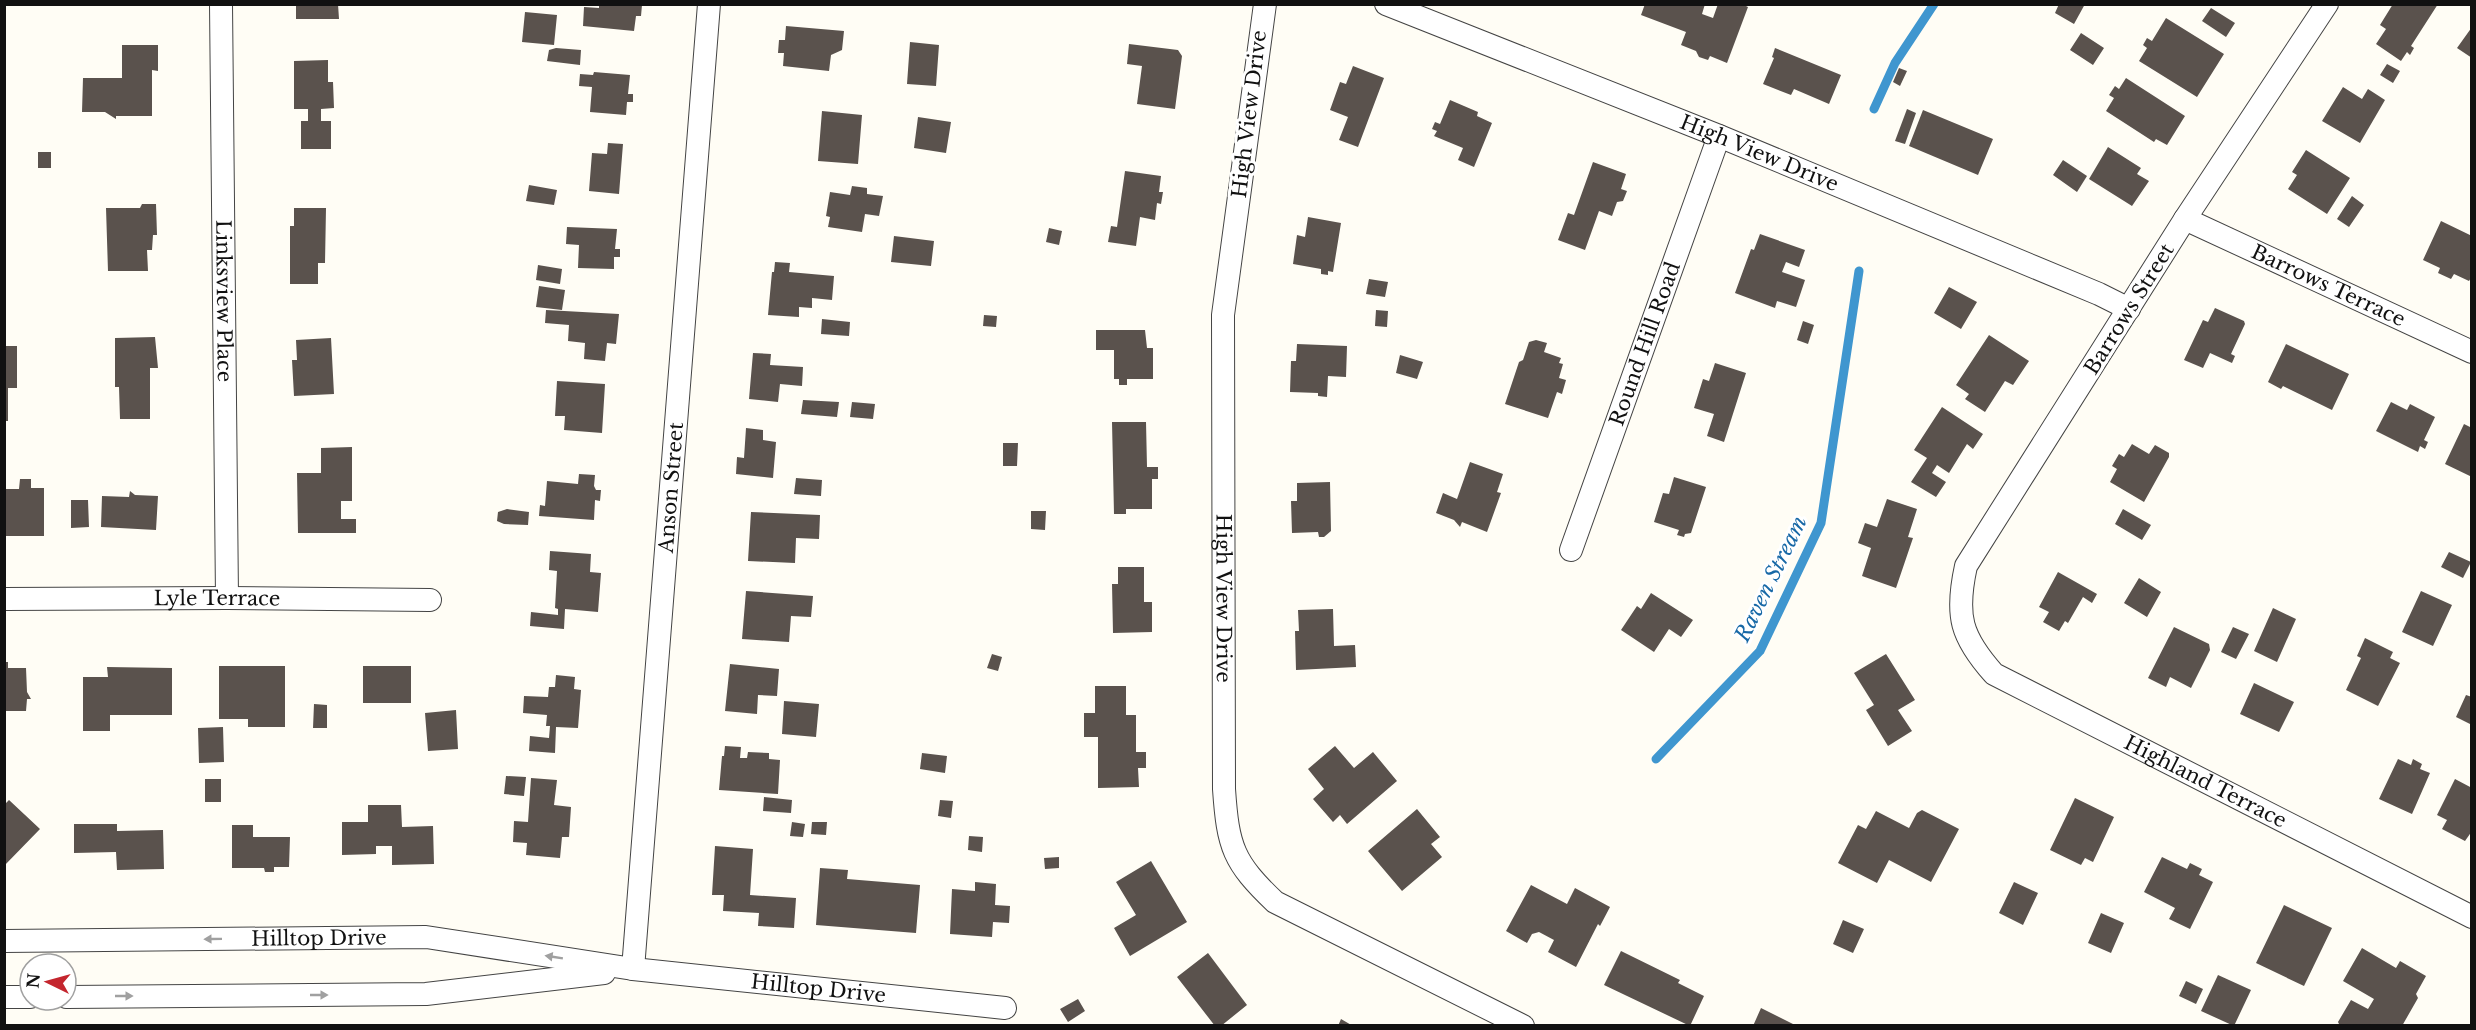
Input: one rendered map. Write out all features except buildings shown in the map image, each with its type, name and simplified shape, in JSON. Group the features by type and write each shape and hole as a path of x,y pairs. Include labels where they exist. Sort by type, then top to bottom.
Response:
{"street":[{"name":"Linksview Place","path":"221,4 227,598"},
{"name":"Anson Street","path":"633,969 709,4"},
{"name":"High View Drive","path":"1265,4 1222,315 1226,824 1234,852 1249,877 1275,902 1523,1026"},
{"name":"High View Drive","path":"1386,4 1719,136 2129,309"},
{"name":"Barrows Street","path":"1962,624 1960,594 1966,566 2185,219 2327,4"},
{"name":"Round Hill Road","path":"1571,550 1719,136"},
{"name":"Barrows Terrace","path":"2185,219 2472,352"},
{"name":"Lyle Terrace","path":"4,599 430,600"},
{"name":"Highland Terrace","path":"1962,624 1973,651 1994,674 2472,917"},
{"name":"Hilltop Drive","path":"4,941 426,937 633,969 1005,1008"},
{"name":"Hilltop Drive","path":"78,997 426,994 633,969"}],"waterway":[{"name":"Raven Stream","path":"1874,109 1895,63 1934,4"},
{"name":"Raven Stream","path":"1656,759 1760,651 1821,523 1859,271"}]}
